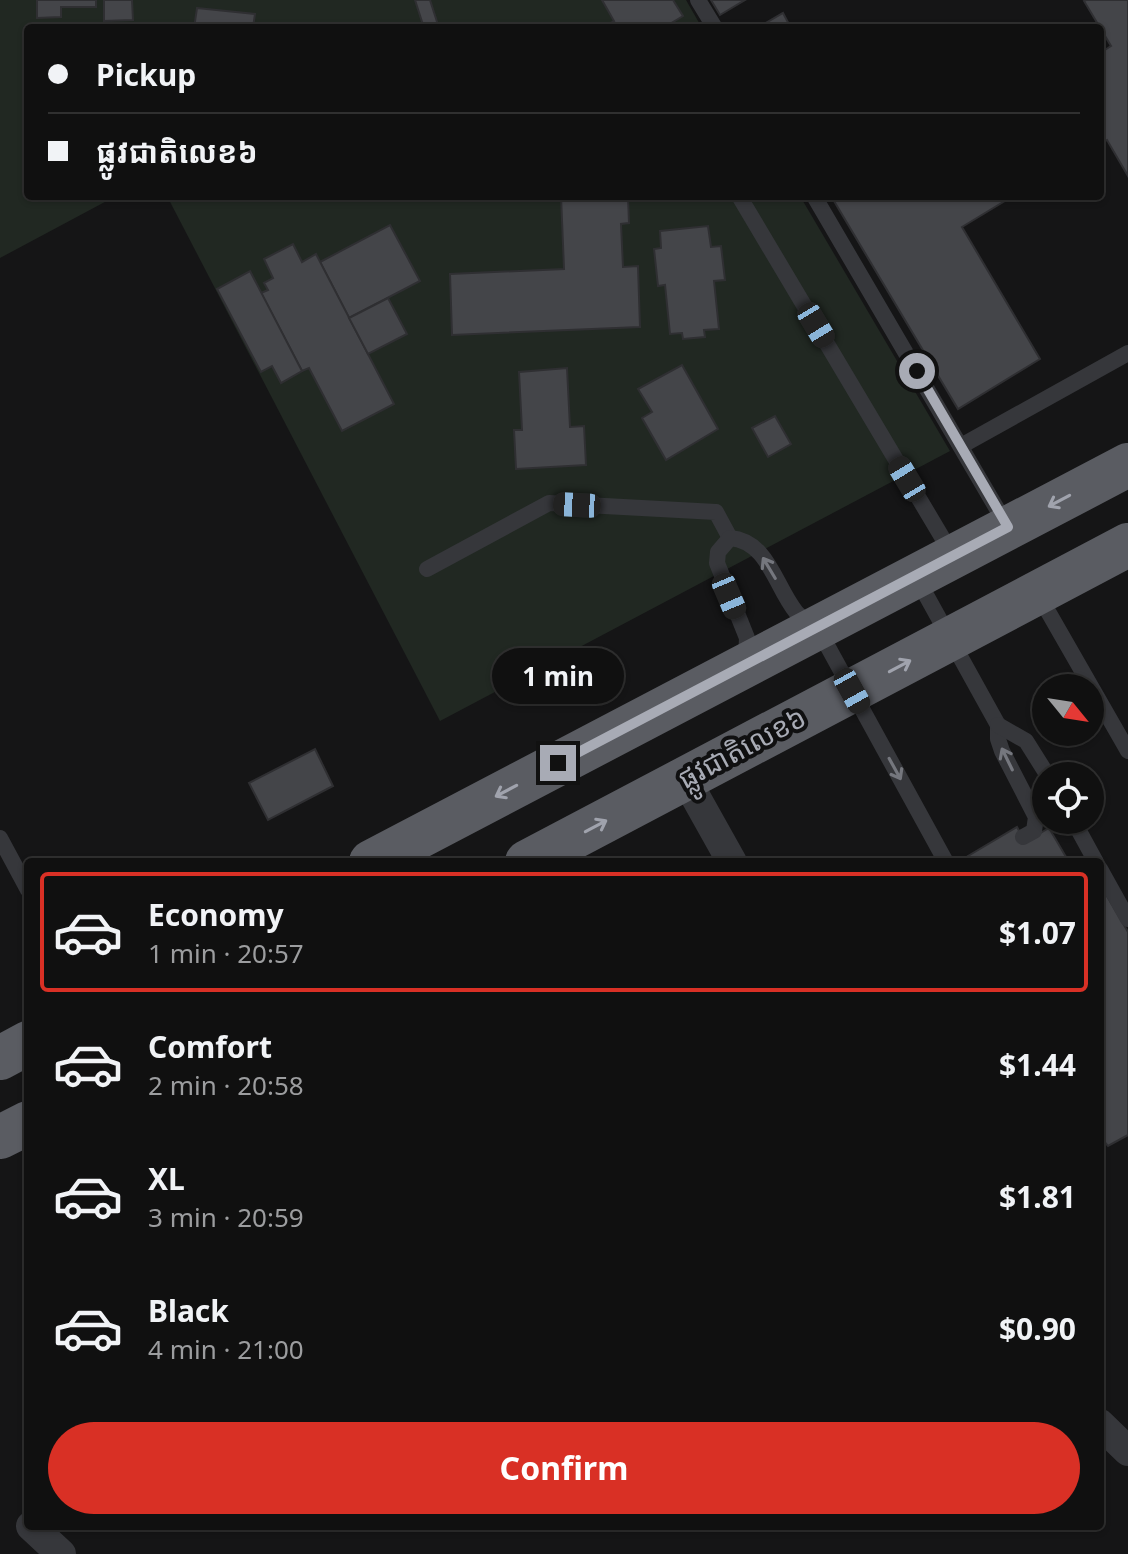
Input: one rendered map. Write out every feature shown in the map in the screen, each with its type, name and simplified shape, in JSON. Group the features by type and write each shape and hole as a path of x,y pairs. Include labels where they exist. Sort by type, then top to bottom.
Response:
{"highway":[{"path":"379,858 1128,465"},
{"name":"ផ្លូវជាតិលេខ៦","path":"535,858 1128,545"},
{"path":"0,1058 24,1045"},
{"path":"0,1137 24,1125"}],"street":[{"path":"685,778 730,858"},
{"path":"1104,1428 1128,1451"},
{"path":"35,1530 61,1554"}],"lane":[{"path":"698,0 713,24"},
{"path":"741,200 953,556"},
{"path":"816,200 1008,527"},
{"path":"961,446 1128,353"},
{"path":"427,569 549,503 716,512 730,538"},
{"path":"730,538 745,539 757,547 798,615 817,627 944,858"},
{"path":"730,538 718,552 717,563 747,638 745,664"},
{"path":"915,576 998,725 1002,751 1036,817 1034,831 1023,837"},
{"path":"1038,593 1128,751"},
{"path":"1112,723 1128,714"},
{"path":"998,725 1026,741 1039,762"},
{"path":"1081,834 1094,858"},
{"path":"0,838 24,883"},
{"path":"1104,876 1128,919"}],"shaded area":[{"path":"0,0 686,0 700,24 24,24 24,200 109,200 0,258"},
{"path":"169,200 802,200 950,451 440,721"}],"building":[{"path":"37,0 96,0 96,7 61,7 61,17 37,18"},
{"path":"104,0 132,0 133,20 104,21"},
{"path":"415,0 430,0 438,24 423,24"},
{"path":"602,0 673,0 683,16 670,24 609,24 614,21"},
{"path":"711,0 745,0 720,15"},
{"path":"1128,0 1128,176 1107,140 1104,142 1104,50 1111,46 1104,34 1104,24 1098,24 1084,1"},
{"path":"197,8 255,14 254,24 195,24"},
{"path":"783,13 789,24 764,24"},
{"path":"561,200 628,200 629,223 621,224 623,267 638,266 640,327 452,335 450,274 564,269"},
{"path":"833,200 1006,200 962,227 1040,359 958,409"},
{"path":"390,225 420,281 349,318 320,262"},
{"path":"708,226 711,247 721,246 725,280 714,281 719,329 704,330 705,337 683,339 682,333 670,334 665,285 658,286 654,249 661,248 660,231"},
{"path":"293,244 302,262 316,254 394,404 342,431 309,368 302,371 261,293 268,290 264,283 273,278 264,259"},
{"path":"250,271 302,371 281,383 272,366 261,372 217,289"},
{"path":"388,298 407,334 368,354 349,318"},
{"path":"682,365 718,429 666,460 642,418 652,412 638,389"},
{"path":"567,368 570,427 584,426 586,465 516,469 514,430 522,430 519,372"},
{"path":"775,416 791,444 768,457 752,428"},
{"path":"315,749 333,786 268,820 249,783"},
{"path":"1017,827 1025,842 1039,834 1053,834 1067,858 968,856"},
{"path":"1104,891 1128,932 1128,1135 1108,1146 1104,1141"}],"route":[{"path":"558,763 1008,527 917,371"}]}
